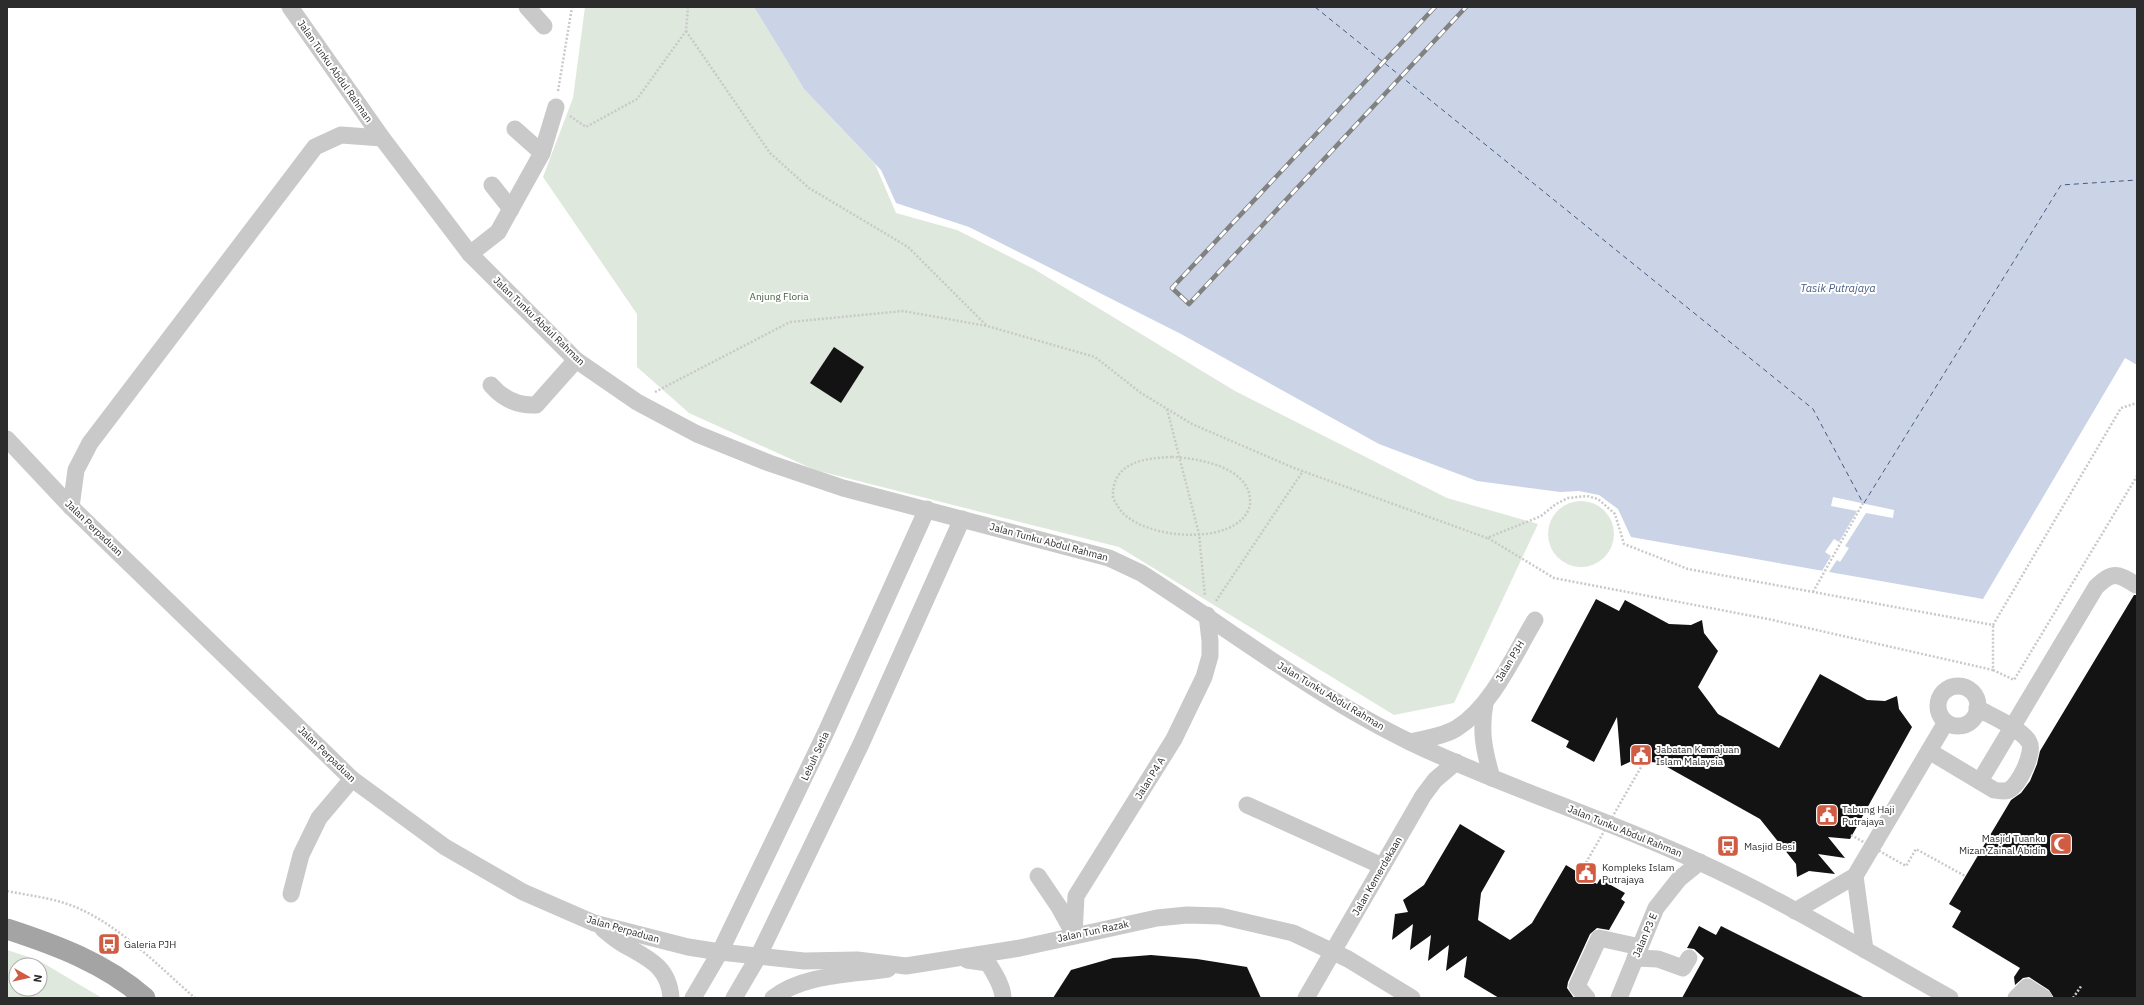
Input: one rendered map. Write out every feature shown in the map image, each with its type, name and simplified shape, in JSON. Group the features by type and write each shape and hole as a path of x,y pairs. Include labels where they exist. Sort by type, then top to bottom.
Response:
{"main road":[{"path":"7,929 71,952 107,970 144,998"}],"street":[{"name":"Jalan Tunku Abdul Rahman","path":"290,7 382,138 470,254 576,360 637,402 697,434 769,463 843,488 1109,558 1141,573 1355,712 1410,742 1492,778 1700,862 1795,911 1950,998"},
{"path":"527,7 544,26"},
{"path":"470,254 498,232 542,153 556,107"},
{"path":"515,129 542,153"},
{"path":"71,507 76,470 90,443 315,147 341,135 382,138"},
{"path":"492,186 511,209"},
{"path":"491,385 501,397 526,405 536,404 576,360"},
{"name":"Jalan Perpaduan","path":"7,440 71,507 352,779 445,847 523,892 594,923 688,947 758,957"},
{"name":"Lebuh Setia","path":"693,998 720,952 826,732 927,509"},
{"path":"734,998 758,957 861,744 962,519"},
{"path":"1980,781 2096,587 2113,574 2124,577 2136,585"},
{"name":"Jalan P4 A","path":"1074,935 1076,896 1174,739 1204,677 1210,656 1207,615"},
{"name":"Jalan P3H","path":"1410,742 1441,735 1456,729 1485,703 1535,620"},
{"path":"1958,686 1966,687 1973,692 1977,700 1978,708 1975,716 1970,722 1962,725 1954,725 1946,722 1941,716 1939,704 1943,692 1958,686"},
{"name":"Jalan P3H","path":"1485,703 1481,723 1482,742 1492,778"},
{"path":"1929,751 1994,790 2008,790 2016,784 2032,753 2032,747 2027,739 2012,727 1978,708"},
{"path":"1795,911 1854,876 1946,722"},
{"name":"Jalan Kemerdekaan","path":"1306,998 1422,796 1435,780 1456,762"},
{"path":"291,894 301,855 319,818 352,779"},
{"path":"1247,805 1382,866"},
{"name":"Jalan P3 E","path":"1619,998 1656,908 1679,879 1700,862"},
{"path":"1038,876 1059,908 1074,935"},
{"path":"1854,876 1865,950"},
{"name":"Jalan Tun Razak","path":"758,957 804,961 857,960 906,966 1020,948 1157,918 1188,915 1220,916 1281,929 1334,951 1412,998"},
{"path":"594,923 624,944 648,957 664,975 670,990 671,998"},
{"path":"1587,998 1577,986 1599,938 1683,968 1688,958"},
{"path":"958,959 988,963 996,978 1003,998"},
{"path":"773,998 788,988 809,981 906,966"},
{"path":"2016,998 2027,987 2044,998"}],"path":[{"path":"572,7 556,107 586,127 637,99 686,31 688,7"},
{"path":"686,31 770,153 808,188 908,247 987,326"},
{"path":"637,402 790,322 903,312 987,326 1096,357 1142,393 1192,424 1303,471 1488,538 1554,578 1768,619 1993,670 2014,680 2137,476"},
{"path":"1993,670 1993,625 2122,408 2137,403"},
{"path":"1167,408 1178,457 1199,534 1207,615"},
{"path":"1178,457 1196,459 1229,471 1244,484 1250,494 1248,512 1241,521 1223,530 1199,534 1176,534 1142,526 1125,515 1113,498 1115,481 1130,465 1138,460 1149,458 1178,457"},
{"path":"1207,615 1303,471"},
{"path":"1488,538 1541,516 1556,504 1568,498 1587,496 1598,499 1615,514 1624,544 1688,570 1993,625"},
{"path":"1813,592 1863,503"},
{"path":"1580,873 1644,762"},
{"path":"1851,835 1906,866 1916,849 1965,876"},
{"path":"7,891 65,903 99,919 141,951 195,998"},
{"path":"2073,998 2082,985"}],"green space":[{"name":"Anjung Floria","path":"585,7 754,7 804,89 875,164 896,213 957,230 1034,269 1235,391 1447,498 1538,524 1454,703 1394,715 1119,547 815,470 689,413 637,367 637,314 543,177 573,98"},
{"path":"1581,501 1594,504 1604,511 1611,521 1614,534 1611,547 1604,557 1594,564 1581,567 1568,564 1558,557 1551,547 1548,534 1551,521 1558,511 1568,504"},
{"path":"7,950 29,957 8,957 8,997 48,997 48,966 102,998 7,998"}],"water":[{"name":"Tasik Putrajaya","path":"754,7 2137,7 2137,365 2125,358 1983,599 1631,537 1618,509 1599,495 1579,491 1560,492 1477,481 1379,444 1181,334 969,227 896,203 881,170 804,89"}],"pier":[{"path":"1833,497 1894,510 1893,518 1866,513 1845,546 1849,548 1840,562 1837,560 1829,572 1822,571 1831,556 1825,552 1834,539 1839,542 1857,511 1831,506"}],"building":[{"path":"834,347 864,367 841,403 810,383"},
{"name":"Masjid Tuanku Mizan Zainal Abidin","path":"2134,595 2137,595 2137,998 2054,998 2049,990 2029,977 2023,978 2015,985 2014,977 2020,968 1952,927 1961,911 1949,904 2011,800 2021,793 2030,781 2037,764 2040,751"},
{"path":"1596,599 1619,611 1625,600 1669,624 1691,625 1702,620 1704,633 1718,651 1698,687 1718,714 1779,748 1820,674 1867,700 1885,701 1897,696 1899,709 1912,727 1850,839 1828,837 1845,858 1818,854 1835,874 1809,871 1797,877 1796,864 1760,819 1660,763 1634,760 1621,766 1617,717 1594,762 1566,747 1569,741 1531,721"},
{"path":"1460,824 1505,851 1481,893 1478,920 1510,940 1532,923 1566,865 1597,884 1600,879 1625,893 1621,899 1625,902 1609,930 1597,928 1590,934 1568,982 1567,988 1574,998 1499,998 1464,977 1467,956 1446,971 1449,945 1428,961 1431,935 1410,950 1413,924 1392,940 1395,914 1408,912 1403,900 1424,885"},
{"path":"1699,926 1716,935 1721,926 1865,998 1682,998 1704,958 1694,949 1687,948"},
{"path":"1151,955 1197,959 1247,967 1261,998 1053,998 1071,970 1113,958"}],"ferry route":[{"path":"1315,7 1813,409 1863,503"},
{"path":"1864,503 2061,185 2137,180"}],"railway":[{"path":"1435,7 1172,288 1189,304 1466,7"}],"place":[{"name":"Jabatan Kemajuan Islam Malaysia","path":"1641,755"},
{"name":"Tabung Haji Putrajaya","path":"1827,815"},
{"name":"Masjid Tuanku Mizan Zainal Abidin","path":"2061,844"},
{"name":"Masjid Besi","path":"1728,846"},
{"name":"Kompleks Islam Putrajaya","path":"1586,873"},
{"name":"Galeria PJH","path":"109,944"}]}
